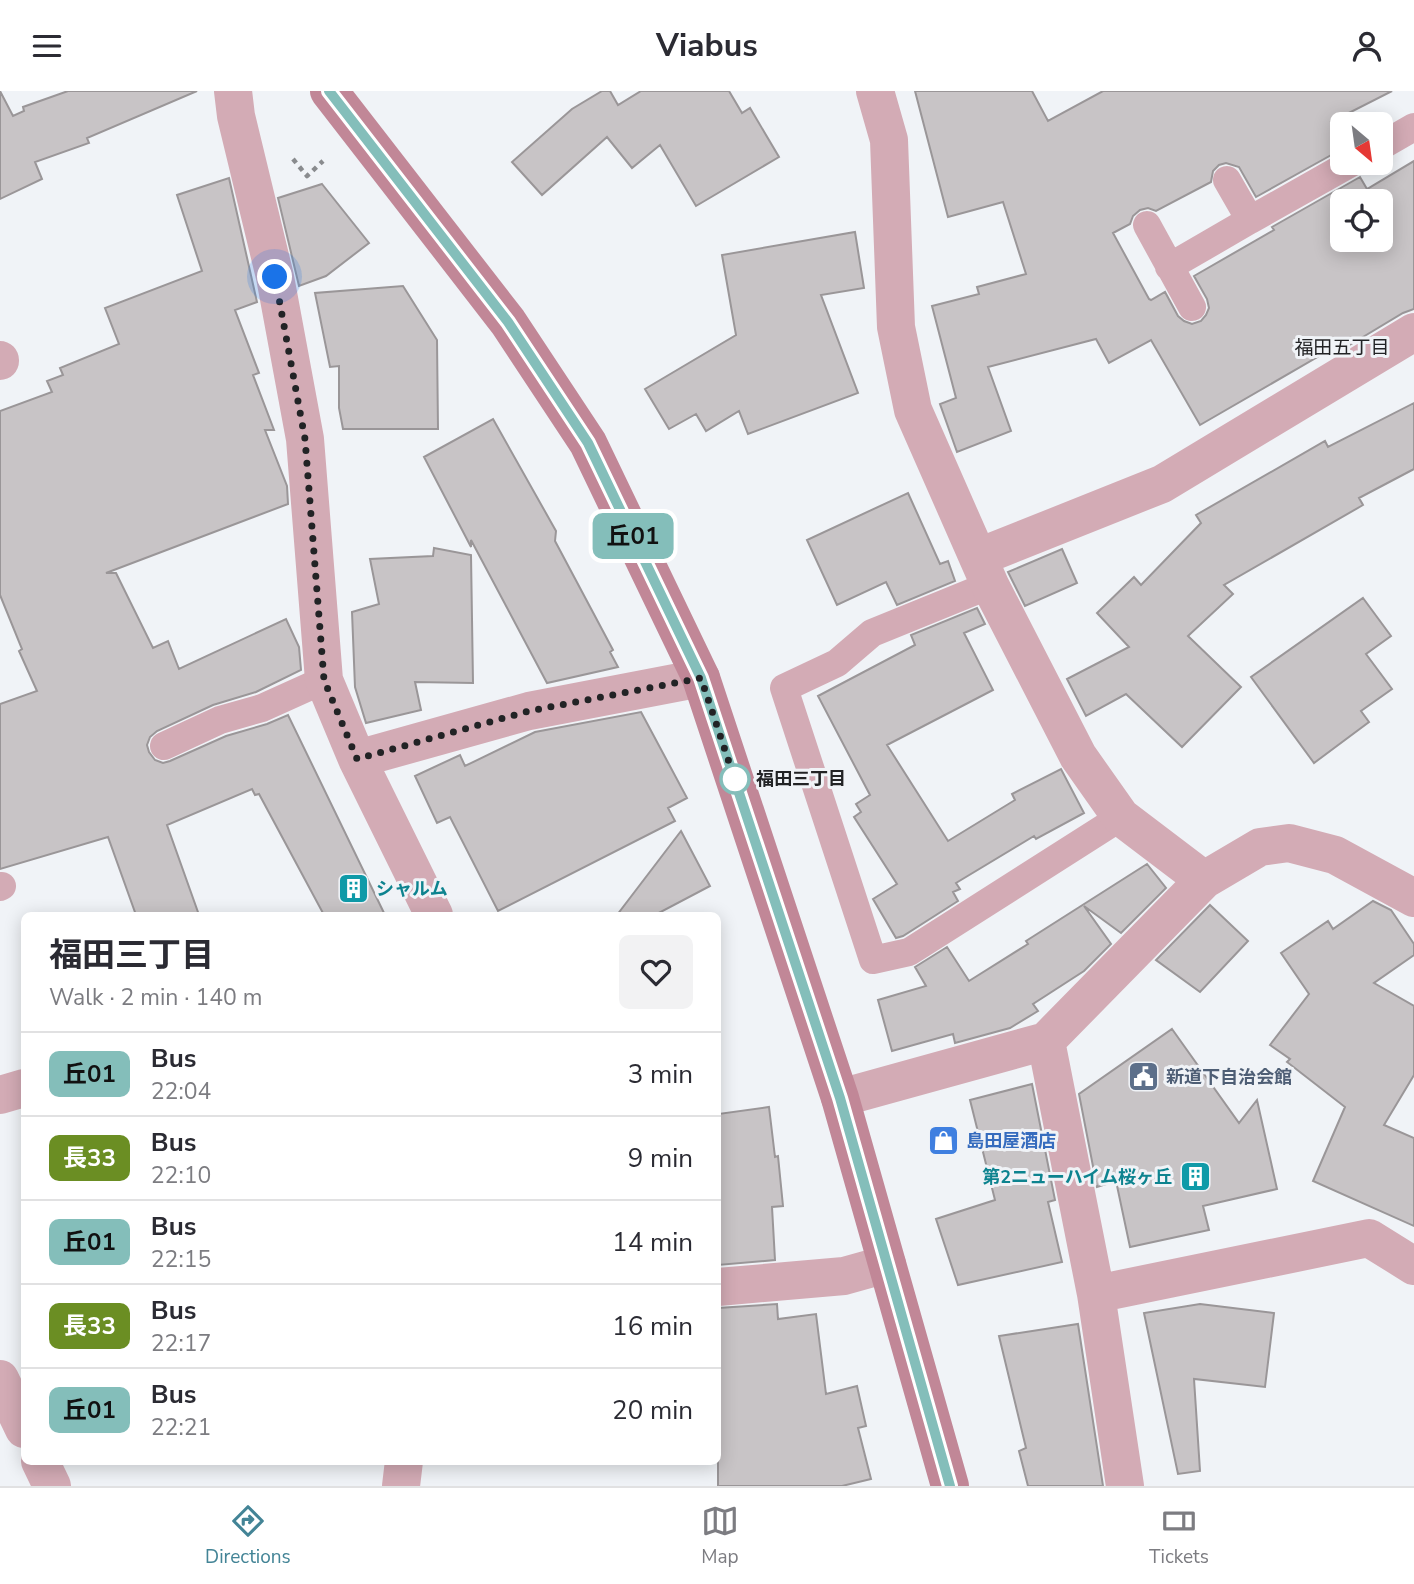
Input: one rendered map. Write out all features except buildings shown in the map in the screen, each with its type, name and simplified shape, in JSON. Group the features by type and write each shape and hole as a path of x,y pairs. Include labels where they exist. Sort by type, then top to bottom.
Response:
{"street":[{"path":"233,91 236,116 275,277 305,439 324,680 357,759 433,912"},
{"path":"329,91 508,322 588,443 701,678 840,1098 950,1486"},
{"path":"875,91 889,140 896,327 914,410 985,571 1078,756 1121,817 1205,880"},
{"path":"985,571 1162,484 1414,332"},
{"path":"357,759 529,711 701,678"},
{"path":"840,1098 1046,1041 1205,880 1259,847 1289,843 1335,855 1414,898"},
{"path":"1046,1041 1096,1294 1125,1486"},
{"path":"0,1095 21,1089"},
{"path":"1096,1294 1369,1238 1414,1266"},
{"path":"721,1287 844,1276 887,1264"},
{"path":"9,1380 21,1419"},
{"path":"42,1465 52,1486"},
{"path":"401,1486 404,1465"}],"lane":[{"path":"1393,139 1414,127"},
{"path":"1169,267 1330,175"},
{"path":"1227,180 1250,220"},
{"path":"1147,225 1192,307"},
{"path":"985,571 872,633 837,663 784,688 873,960 909,952 1121,817"},
{"path":"164,746 220,720 262,708 324,680"}],"path":[{"path":"307,176 323,161"}],"bus line":[{"name":"丘01","path":"329,91 508,322 588,443 701,678 840,1098 950,1486"}],"place":[{"name":"福田三丁目","path":"735,779"},
{"name":"シャルム","path":"353,889"},
{"name":"新道下自治会館","path":"1143,1077"},
{"name":"島田屋酒店","path":"943,1141"},
{"name":"第2ニューハイム桜ヶ丘","path":"1195,1177"}],"district":[{"name":"福田五丁目","path":"1342,347"}],"route":[{"path":"275,277 305,439 324,680 357,759 529,711 701,678 736,783 735,779"}]}
